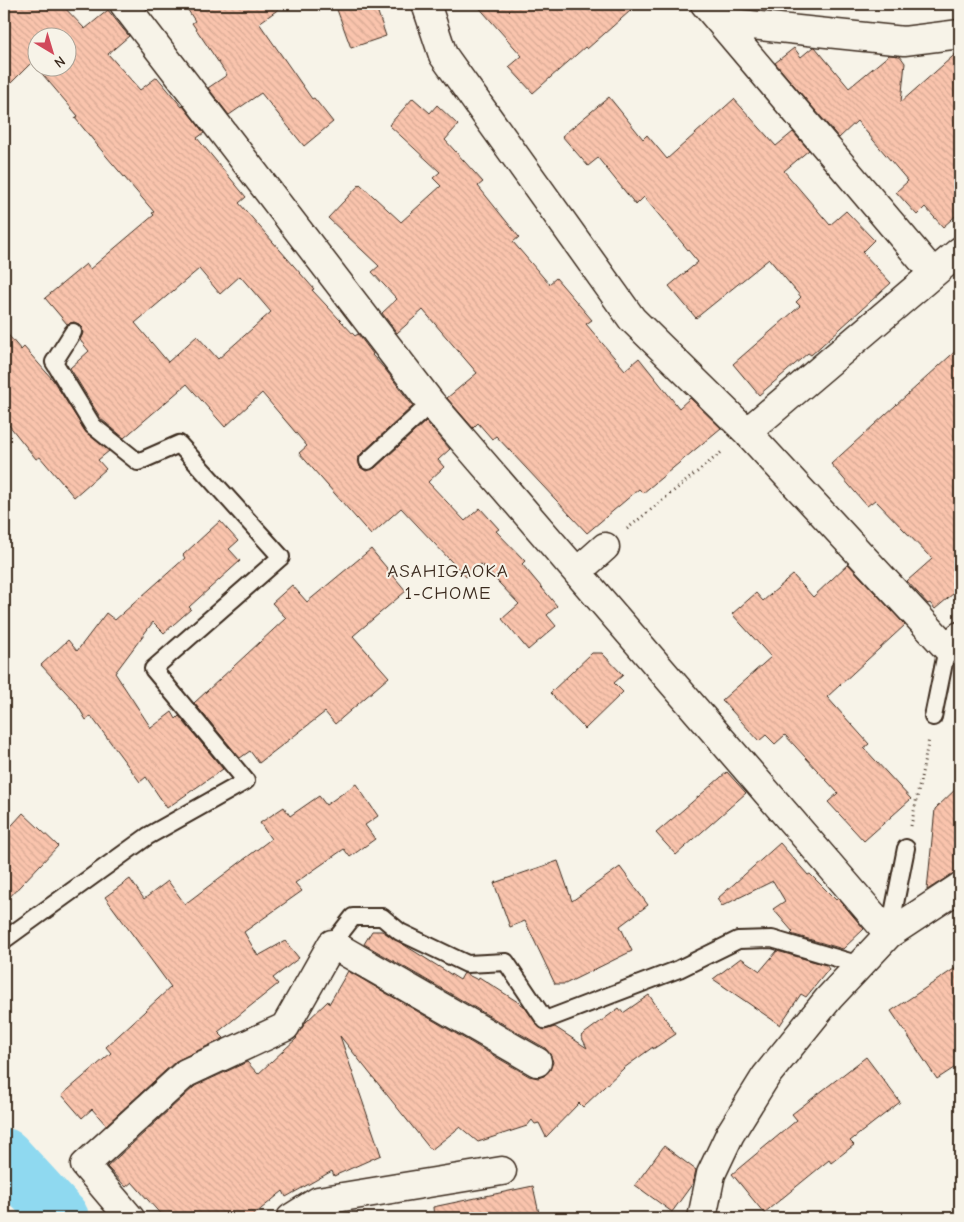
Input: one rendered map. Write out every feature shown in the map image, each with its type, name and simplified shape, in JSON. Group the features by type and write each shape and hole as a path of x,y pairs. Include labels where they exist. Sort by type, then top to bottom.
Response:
{"street":[{"path":"124,4 431,403 578,571 889,934"},
{"path":"426,4 443,55 632,319 747,432 954,642"},
{"path":"714,13 934,274"},
{"path":"714,13 904,41 960,34"},
{"path":"747,432 960,251"},
{"path":"578,571 605,547"},
{"path":"702,1218 711,1174 730,1134 766,1076 829,998 889,934 960,887"},
{"path":"130,1218 84,1165 186,1073 285,1027 332,944 537,1062"},
{"path":"291,1218 318,1201 502,1171"}],"lane":[{"path":"4,940 148,836 246,781 153,669 281,557 179,444 138,462 93,426 54,362 73,332"},
{"path":"368,461 431,403"},
{"path":"933,717 954,642"},
{"path":"889,934 906,848"},
{"path":"332,944 353,917 382,917 400,932 467,964 506,962 545,1020 679,969 738,940 772,939 860,965"}],"path":[{"path":"605,547 747,432"},
{"path":"906,848 933,717"}],"building":[{"path":"4,4 61,4 85,29 108,10 129,36 108,54 140,90 157,77 183,106 204,133 197,138 246,197 239,203 314,289 312,290 355,336 358,334 372,355 413,406 361,454 358,458 360,467 366,471 375,468 426,421 450,449 438,460 444,467 428,482 465,521 480,508 499,529 496,531 525,561 522,564 557,606 547,615 556,626 528,650 502,619 519,604 481,564 466,577 401,508 371,535 299,453 307,446 262,393 225,427 187,384 124,438 101,419 70,368 89,351 80,340 83,333 82,328 74,322 67,324 45,298 86,264 90,269 154,215 152,213 154,212 75,118 78,116 46,78 78,78 78,28 28,28 28,66 4,90","holes":["199,269 220,294 240,276 271,312 218,359 197,336 168,362 135,323"]},
{"path":"184,4 286,4 259,23 312,99 314,98 333,122 304,146 261,93 229,115 208,88 227,75 192,23 195,21"},
{"path":"335,4 375,4 386,36 351,48"},
{"path":"476,4 638,4 533,93 509,67 522,56"},
{"path":"815,47 849,88 889,55 900,56 905,63 901,102 960,50 960,212 943,227 925,207 917,215 896,192 908,181 857,121 839,138 775,63 794,48 801,57"},
{"path":"609,97 643,139 647,135 667,159 734,99 776,146 793,132 809,150 784,171 830,225 846,211 874,240 862,252 891,283 811,355 808,353 759,395 733,364 800,306 796,302 801,297 769,259 696,318 669,286 698,262 644,197 636,205 598,158 588,166 562,136"},
{"path":"413,98 430,113 437,105 458,125 445,140 483,182 478,186 519,237 513,242 549,284 556,278 592,320 586,324 625,370 639,358 679,408 690,398 721,428 643,493 639,489 587,533 496,436 492,439 478,423 473,428 447,398 477,373 423,310 397,333 382,313 397,299 372,272 379,266 328,218 360,184 401,222 441,186 433,178 440,172 389,125"},
{"path":"4,330 21,350 24,347 53,380 85,431 109,451 98,460 106,469 74,497 40,457 36,459 4,419"},
{"path":"960,347 960,588 935,609 907,581 932,559 875,500 867,506 831,464"},
{"path":"220,521 238,541 229,549 240,561 189,607 191,609 164,633 153,622 115,673 151,728 172,712 176,719 179,716 223,769 167,808 146,777 140,782 91,716 86,720 76,703 41,665 68,640 77,651 106,613 115,620 185,558 183,555"},
{"path":"371,549 406,591 353,636 389,677 335,724 325,712 259,763 250,751 240,758 194,703 286,618 272,603 292,585 307,602"},
{"path":"848,564 905,625 827,697 869,744 864,748 911,799 864,841 828,802 838,793 785,735 775,744 766,735 759,741 722,700 771,657 732,614 756,593 763,601 793,575 813,597"},
{"path":"592,653 602,653 623,675 614,683 623,692 585,729 550,693"},
{"path":"727,772 746,793 676,855 656,833"},
{"path":"356,784 378,816 365,825 375,839 350,857 344,849 295,883 302,891 244,932 258,956 285,941 299,958 273,978 278,984 218,1032 224,1038 176,1061 106,1125 92,1109 82,1118 62,1095 111,1053 106,1047 171,987 105,897 130,879 144,899 168,881 185,904 271,839 260,823 284,807 290,816 319,796 326,805"},
{"path":"960,785 960,869 927,890 935,809"},
{"path":"23,813 58,846 4,903 4,834"},
{"path":"780,843 808,875 810,874 836,900 838,898 864,929 843,949 791,934 793,932 773,909 785,901 773,881 722,906 717,899"},
{"path":"558,861 572,901 620,867 648,905 620,926 632,951 565,984 555,984 525,921 510,927 494,883"},
{"path":"372,931 382,931 460,980 464,973 478,980 479,977 524,1006 540,1028 545,1030 555,1027 587,1048 581,1036 619,1008 623,1013 649,995 676,1034 653,1049 653,1047 624,1068 583,1107 579,1103 546,1137 539,1123 535,1124 532,1120 527,1126 478,1142 460,1127 431,1150 340,1036 381,1155 334,1176 332,1171 286,1197 283,1191 250,1218 164,1218 132,1182 126,1187 107,1167 195,1086 247,1062 258,1074 297,1038 306,1022 328,1001 329,1004 348,971 529,1076 538,1078 544,1076 550,1070 553,1062 545,1048 364,944"},
{"path":"777,951 826,965 829,969 806,997 801,994 780,1025 713,979 741,958 760,971"},
{"path":"960,965 960,1064 937,1079 891,1011"},
{"path":"866,1057 900,1102 850,1141 854,1145 831,1163 829,1160 764,1213 732,1174 797,1120 792,1114"},
{"path":"664,1146 696,1170 693,1183 672,1212 635,1185"},
{"path":"533,1186 540,1218 434,1218 433,1207"}],"waterway":[{"path":"4,1156 61,1218"}],"district":[{"name":"ASAHIGAOKA 1-CHOME","path":"448,581"}]}
